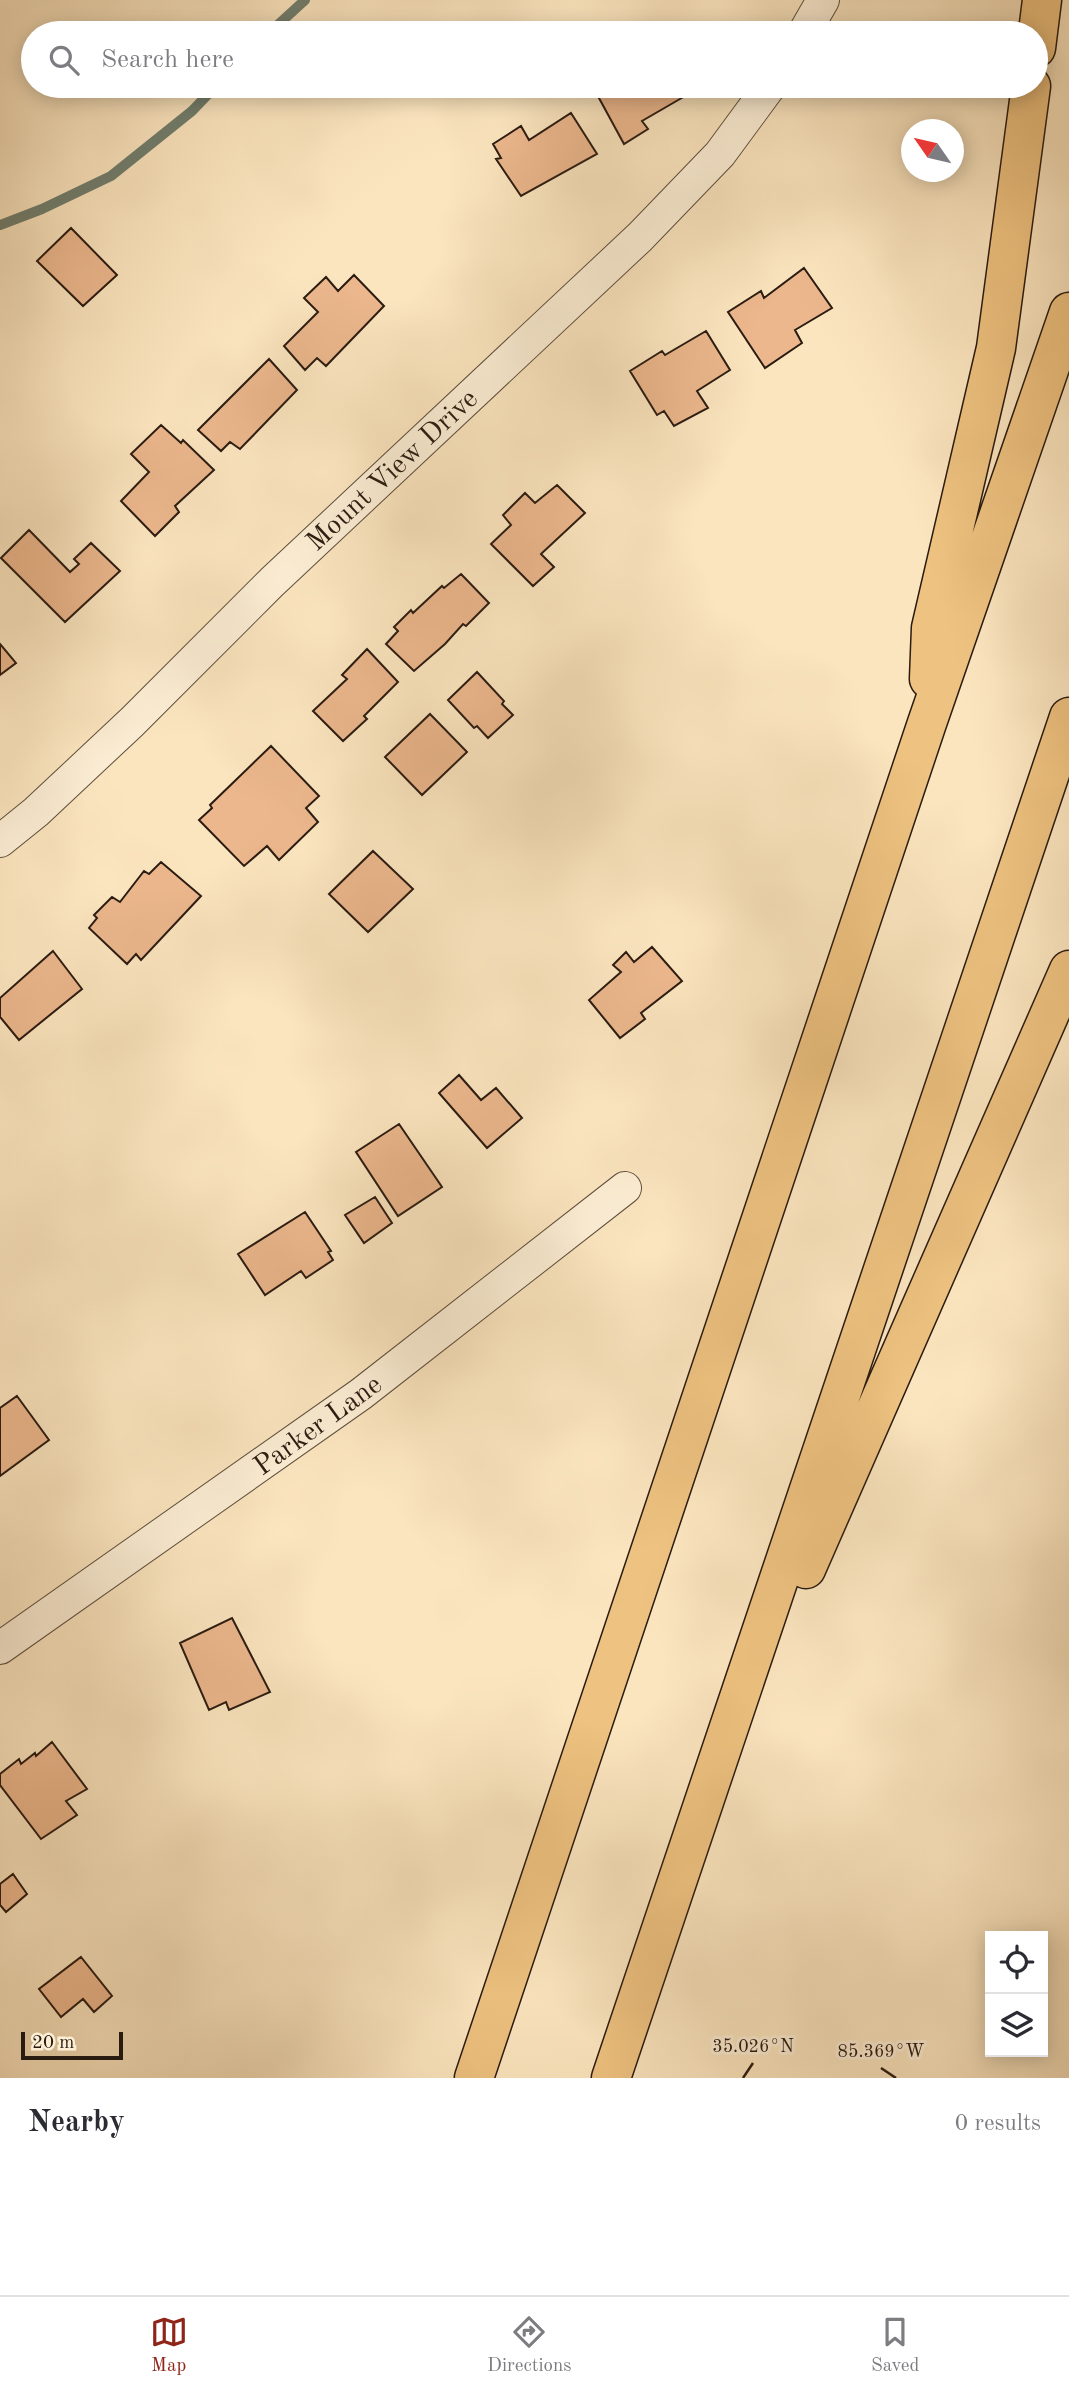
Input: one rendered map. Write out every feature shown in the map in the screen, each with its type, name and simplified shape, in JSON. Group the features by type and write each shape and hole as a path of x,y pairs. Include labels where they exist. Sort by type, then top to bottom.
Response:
{"highway":[{"path":"1039,21 1042,0"},
{"path":"927,723 931,628 996,348 1029,98"},
{"path":"474,2078 927,723 1069,313"},
{"path":"611,2078 1069,717"},
{"path":"705,1798 1069,970"}],"street":[{"path":"811,21 823,0"},
{"name":"Mount View Drive","path":"0,841 36,812 132,722 281,573 640,237 720,154 761,98"},
{"name":"Parker Lane","path":"0,1648 360,1394 625,1188"}],"building":[{"path":"599,98 682,98 642,121 648,129 624,144"},
{"path":"571,113 597,154 521,196 496,159 501,158 493,144 521,126 529,140"},
{"path":"71,228 117,275 83,306 37,261"},
{"path":"804,268 832,308 795,330 802,343 765,368 728,312 761,291 764,298"},
{"path":"354,275 384,306 326,366 317,358 305,370 284,346 318,312 304,298 326,277 338,291"},
{"path":"706,331 730,370 697,391 708,408 674,426 664,411 657,415 630,371 662,351 665,355"},
{"path":"269,359 297,390 240,449 230,442 221,451 198,430"},
{"path":"161,425 181,443 183,440 214,470 175,506 179,512 155,536 121,501 149,472 131,454"},
{"path":"557,485 585,513 541,554 554,567 533,586 491,544 511,525 503,515 525,493 535,503"},
{"path":"29,530 70,572 79,564 74,559 91,543 120,571 65,622 1,558"},
{"path":"461,574 489,603 414,671 386,644 398,631 394,627 411,610 413,613 442,586 444,588"},
{"path":"0,644 16,663 0,675"},
{"path":"367,649 398,682 364,716 367,719 343,741 313,711 347,679 342,675"},
{"path":"477,672 513,715 488,738 477,726 474,728 448,700"},
{"path":"430,714 467,752 422,795 385,757"},
{"path":"271,746 319,796 306,808 318,822 279,860 267,846 244,866 199,820 212,808 210,805"},
{"path":"373,851 413,889 368,932 329,894"},
{"path":"161,862 201,896 141,960 136,954 127,964 89,928 97,918 94,915 112,897 120,902 144,871 149,874"},
{"path":"652,947 682,981 641,1013 645,1019 620,1038 589,1000 621,972 613,965 626,952 634,962"},
{"path":"53,951 82,989 19,1040 0,1017 0,998"},
{"path":"459,1075 481,1100 496,1088 522,1118 487,1148 439,1093"},
{"path":"399,1124 442,1187 398,1216 356,1152"},
{"path":"375,1197 392,1223 364,1243 345,1215"},
{"path":"305,1212 331,1251 328,1252 333,1260 306,1278 301,1271 265,1295 238,1254"},
{"path":"17,1396 49,1440 0,1476 0,1408"},
{"path":"232,1618 270,1692 229,1710 226,1702 209,1710 180,1643"},
{"path":"52,1742 87,1789 66,1801 77,1815 41,1839 0,1785 0,1774 19,1759 21,1764 35,1753 36,1756"},
{"path":"13,1874 27,1894 6,1912 0,1905 0,1884"},
{"path":"81,1957 112,1996 94,2012 83,1999 61,2017 39,1989"}],"waterway":[{"path":"282,21 305,0"},
{"path":"0,225 42,209 111,176 204,98"}]}
